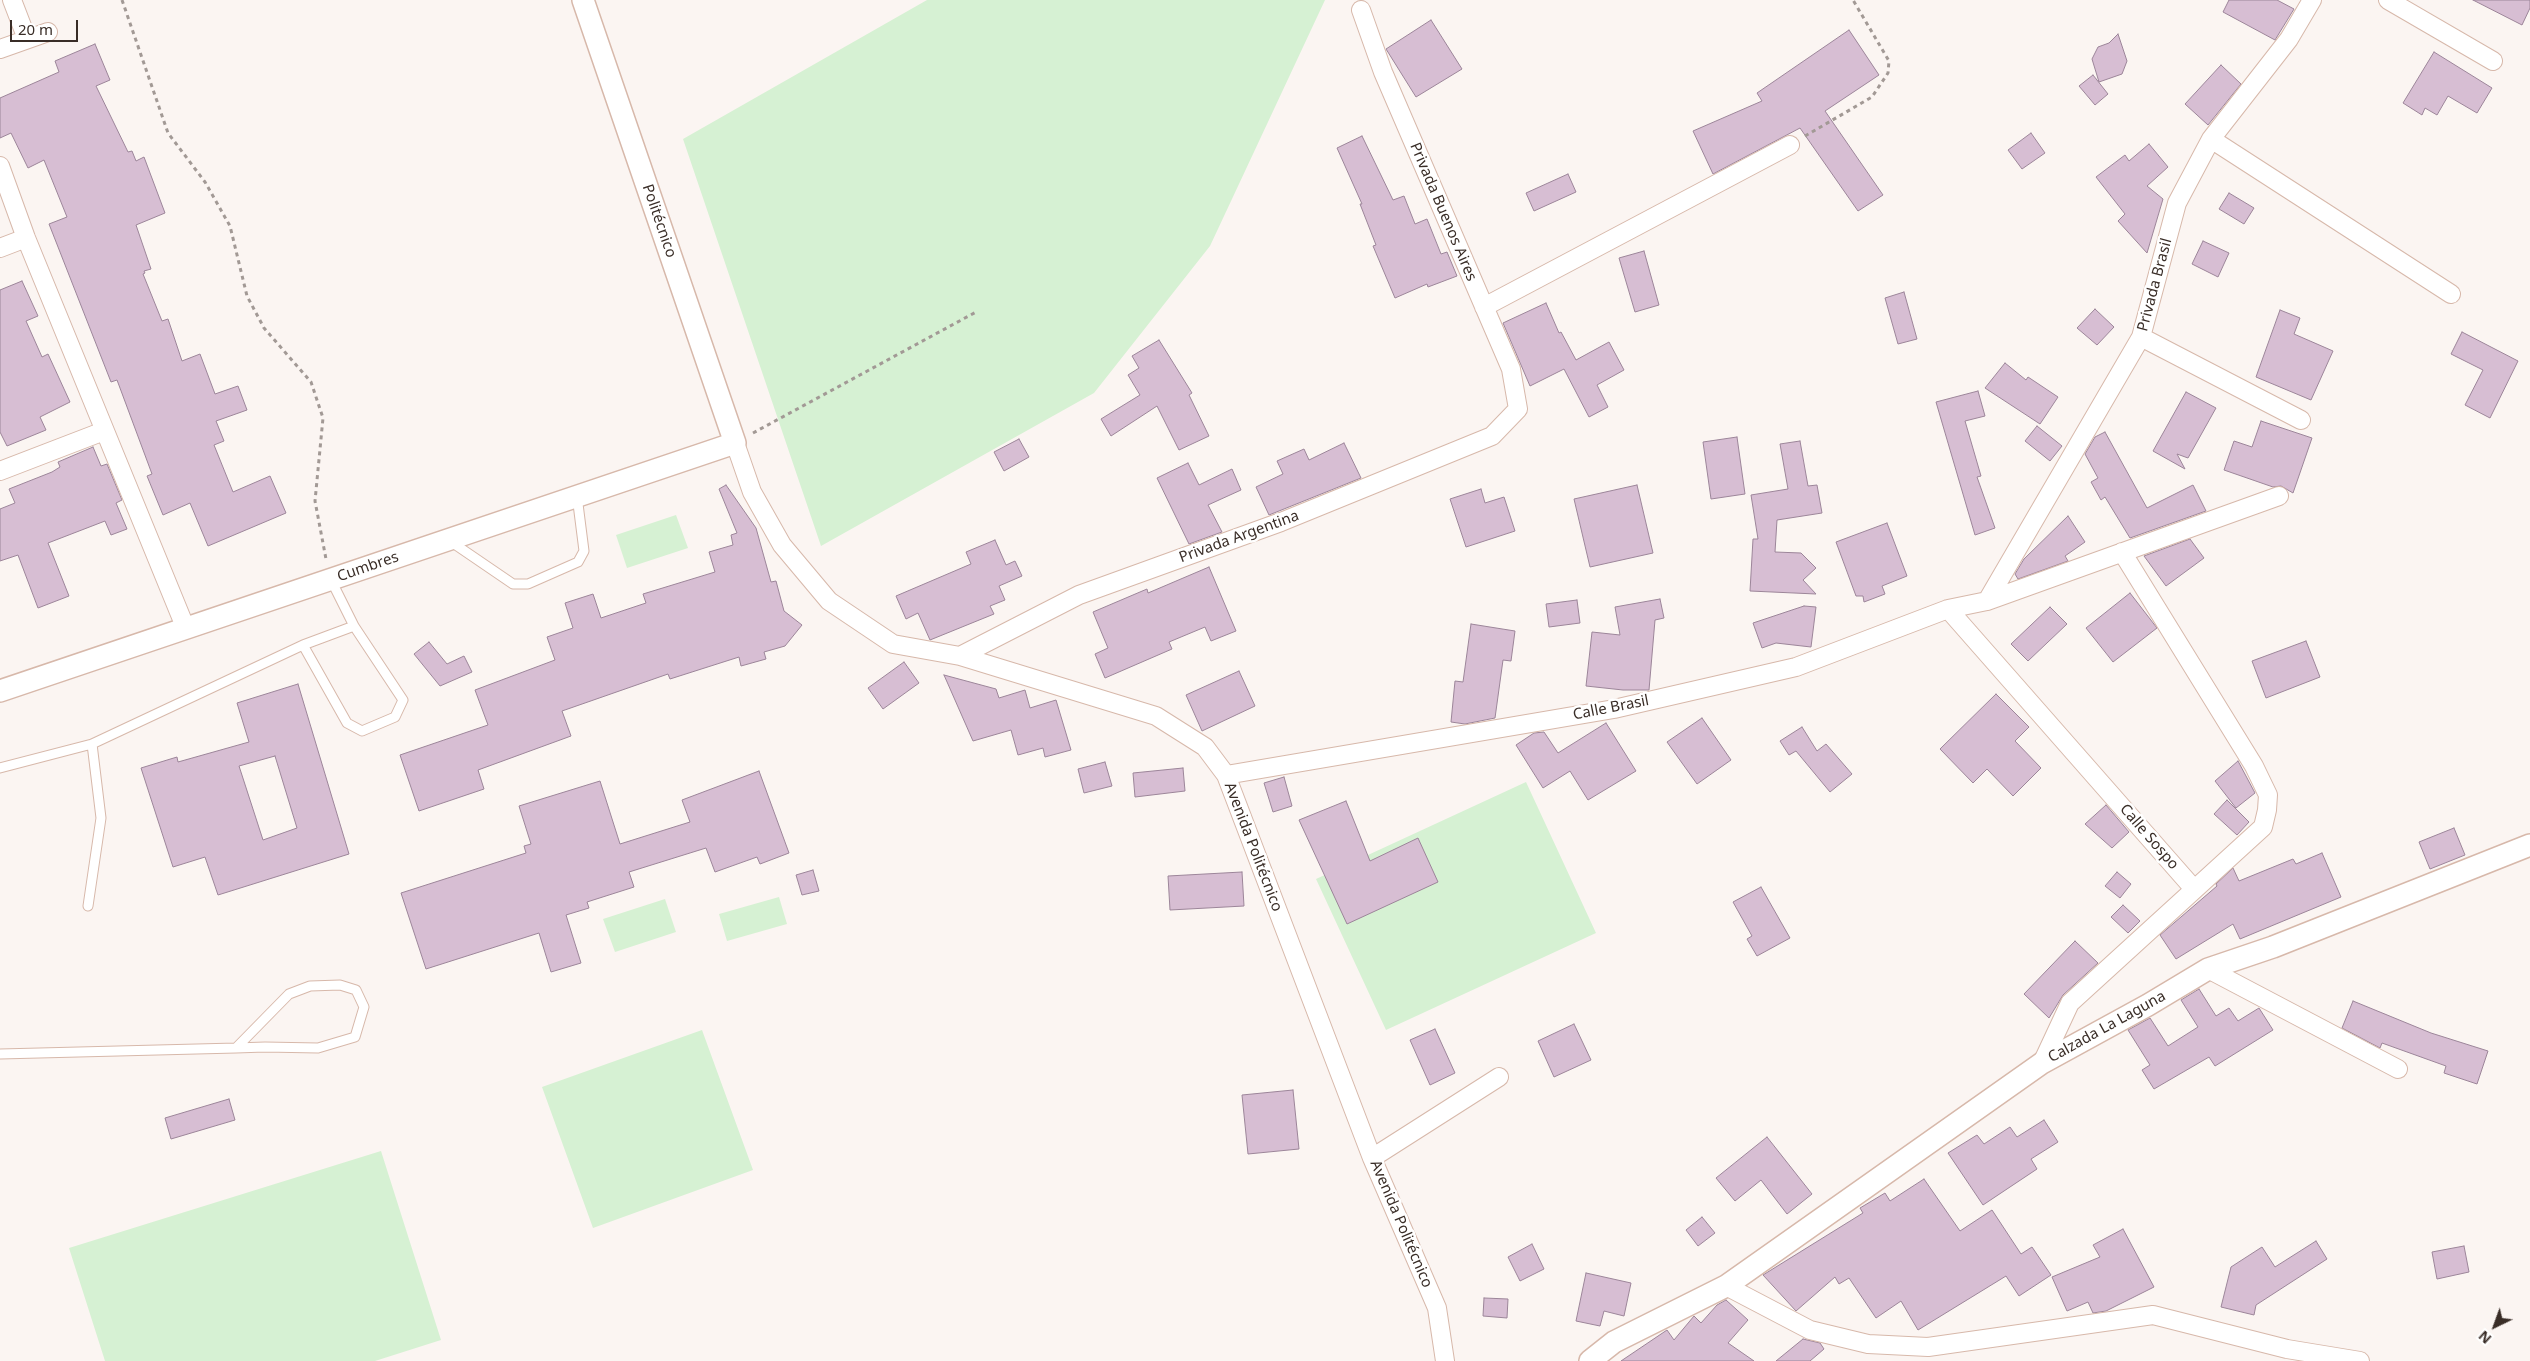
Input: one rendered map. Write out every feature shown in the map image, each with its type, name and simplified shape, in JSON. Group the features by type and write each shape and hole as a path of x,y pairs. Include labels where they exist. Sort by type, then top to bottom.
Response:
{"street":[{"path":"12,0 27,39"},
{"name":"Politécnico","path":"583,0 735,442"},
{"name":"Privada Brasil","path":"1987,601 2141,337 2177,203 2211,139 2289,39 2312,0"},
{"path":"2388,0 2493,61"},
{"name":"Privada Buenos Aires","path":"1361,10 1383,72 1511,369 1518,409 1514,414"},
{"path":"0,49 48,32"},
{"path":"2211,139 2451,294"},
{"path":"1484,307 1790,145"},
{"path":"0,166 26,238 186,629"},
{"path":"0,248 26,238"},
{"path":"2141,337 2301,420"},
{"name":"Privada Argentina","path":"960,656 1079,595 1281,522 1492,436 1514,414"},
{"path":"0,471 104,431"},
{"name":"Cumbres","path":"0,691 735,442"},
{"name":"Avenida Politécnico","path":"735,442 752,492 782,545 829,601 893,644 960,656 1156,716 1205,747 1226,775 1372,1158 1437,1308 1445,1361"},
{"name":"Calle Brasil","path":"1226,775 1614,709 1796,667 1948,609 1987,601 2278,496"},
{"path":"2042,1063 2070,1003 2263,828 2268,795 2254,766 2122,552"},
{"name":"Calle Sospo","path":"1948,609 2194,889"},
{"name":"Calzada La Laguna","path":"1590,1361 1614,1342 1726,1286 2042,1063 2208,969 2273,946 2530,845"},
{"path":"2208,969 2398,1069"},
{"path":"1372,1158 1499,1077"},
{"path":"1726,1286 1810,1330 1868,1344 1928,1347 2153,1314 2287,1349 2360,1361"}],"lane":[{"path":"448,539 513,584 528,584 578,562 584,551 577,496"},
{"path":"303,645 347,723 362,731 395,717 403,700 354,626 330,579"},
{"path":"0,768 92,744 303,645 354,626"},
{"path":"88,906 101,818 92,744"},
{"path":"0,1054 236,1048 318,1048 355,1037 364,1008 356,990 340,985 310,986 289,994 236,1048"}],"path":[{"path":"122,0 168,133 205,182 230,226 247,296 264,328 311,382 323,418 316,501 330,579"},
{"path":"1790,145 1872,97 1888,73 1889,61 1852,0"},
{"path":"735,442 976,312"}],"green space":[{"path":"927,0 1325,0 1210,246 1094,393 821,546 683,139"},
{"path":"676,515 688,548 627,568 616,535"},
{"path":"1526,782 1596,933 1386,1030 1316,879"},
{"path":"779,897 787,924 727,941 719,914"},
{"path":"665,899 676,932 615,952 603,919"},
{"path":"702,1030 753,1170 593,1228 542,1087"},
{"path":"381,1151 441,1340 375,1361 105,1361 69,1248"}],"building":[{"path":"2229,0 2277,0 2294,9 2275,40 2223,12"},
{"path":"2473,0 2530,0 2530,8 2522,25"},
{"path":"1431,20 1462,69 1416,97 1386,49"},
{"path":"1849,30 1879,75 1825,111 1883,195 1858,211 1800,128 1713,174 1693,131 1762,101 1757,93"},
{"path":"2118,34 2127,61 2122,74 2099,82 2092,59 2098,47 2109,43"},
{"path":"95,44 110,80 96,86 128,152 132,151 136,161 144,157 165,213 136,225 151,269 144,271 145,273 143,274 162,321 168,319 182,361 200,354 215,394 238,386 247,410 216,421 224,441 214,445 233,492 270,476 286,513 208,546 190,503 163,515 147,476 152,474 117,380 111,382 49,224 67,217 44,160 28,168 11,133 0,138 0,98 59,72 55,61"},
{"path":"2434,52 2492,88 2477,113 2448,96 2437,115 2425,108 2422,115 2403,103"},
{"path":"2221,65 2241,84 2208,125 2185,104"},
{"path":"2093,75 2108,94 2095,105 2079,86"},
{"path":"2031,133 2045,153 2022,169 2008,150"},
{"path":"1362,136 1393,200 1404,196 1415,224 1427,219 1441,254 1447,252 1457,276 1428,287 1427,284 1395,298 1373,246 1376,245 1360,204 1362,204 1337,148"},
{"path":"2149,144 2168,167 2147,186 2163,199 2147,253 2118,221 2125,214 2096,177 2125,155 2129,161"},
{"path":"1568,174 1576,192 1534,211 1526,193"},
{"path":"2229,193 2254,208 2244,224 2219,209"},
{"path":"2203,241 2229,253 2218,277 2192,264"},
{"path":"1644,251 1659,305 1635,312 1619,258"},
{"path":"22,281 38,316 26,321 42,357 48,354 70,402 40,417 46,430 7,446 0,432 0,290"},
{"path":"1904,292 1917,339 1898,344 1885,298"},
{"path":"1546,303 1559,333 1561,332 1576,360 1609,342 1624,370 1597,385 1608,407 1589,417 1564,369 1530,386 1503,323"},
{"path":"2095,309 2114,327 2097,345 2077,328"},
{"path":"2280,310 2300,318 2294,334 2333,351 2311,400 2256,377"},
{"path":"2462,332 2518,361 2490,418 2465,405 2483,370 2451,354"},
{"path":"1159,340 1192,393 1189,395 1209,436 1179,450 1157,406 1111,436 1101,419 1140,395 1128,375 1139,368 1132,356"},
{"path":"2005,363 2026,380 2028,377 2058,397 2040,424 1985,388"},
{"path":"1978,391 1985,416 1965,421 1981,476 1977,477 1995,528 1975,535 1936,402"},
{"path":"2186,392 2216,408 2188,458 2177,454 2185,469 2153,451"},
{"path":"2261,421 2312,438 2293,493 2281,486 2273,487 2224,470 2234,441 2252,447"},
{"path":"2037,426 2062,446 2050,461 2025,441"},
{"path":"2105,432 2147,508 2193,485 2206,511 2130,538 2105,497 2101,500 2091,482 2098,478 2085,454 2095,437"},
{"path":"1737,437 1745,494 1711,499 1703,442"},
{"path":"1019,439 1029,457 1004,471 994,452"},
{"path":"1800,441 1808,486 1817,485 1822,513 1777,520 1775,552 1801,553 1816,568 1803,580 1816,594 1750,591 1753,539 1758,539 1751,495 1788,489 1780,444"},
{"path":"1344,443 1361,478 1269,515 1256,487 1283,474 1277,461 1304,449 1309,460"},
{"path":"93,447 101,466 107,464 122,500 116,503 127,529 111,535 105,521 48,543 69,596 38,608 18,555 0,561 0,509 15,503 9,489 52,472 60,467 58,462"},
{"path":"1188,463 1199,485 1232,469 1241,490 1208,505 1222,532 1189,544 1157,478"},
{"path":"726,485 756,528 771,582 776,581 784,611 802,625 785,646 764,652 766,659 741,666 739,657 670,679 668,674 562,711 571,736 478,770 484,789 419,811 400,755 488,725 475,690 555,660 547,637 573,628 565,603 593,594 601,618 646,603 643,594 715,572 709,552 733,545 731,535 737,533 719,489"},
{"path":"1637,485 1653,553 1590,567 1574,499"},
{"path":"1481,489 1485,503 1504,497 1515,531 1466,547 1450,499"},
{"path":"2068,516 2085,542 2065,556 2068,561 2018,579 2015,574 2024,559"},
{"path":"1887,523 1907,576 1882,586 1885,594 1864,602 1863,596 1856,596 1836,542"},
{"path":"2190,539 2204,558 2166,586 2144,556"},
{"path":"995,540 1006,565 1015,561 1022,576 999,586 1005,600 990,606 994,614 930,640 918,613 906,619 896,596 971,564 966,552"},
{"path":"1209,567 1236,631 1211,641 1205,627 1169,642 1172,649 1105,678 1095,654 1108,648 1093,612 1147,589 1148,593"},
{"path":"2130,593 2157,628 2113,662 2086,628"},
{"path":"1660,599 1664,618 1655,620 1649,690 1623,690 1586,686 1592,632 1620,635 1615,607"},
{"path":"1577,600 1580,623 1549,627 1546,604"},
{"path":"1804,606 1816,607 1811,647 1776,643 1762,648 1753,623"},
{"path":"2050,607 2067,624 2028,661 2011,644"},
{"path":"1471,624 1515,631 1511,661 1503,660 1495,718 1465,724 1451,722 1455,681 1463,682"},
{"path":"2306,641 2320,677 2266,698 2252,661"},
{"path":"429,642 447,664 464,656 472,672 440,686 414,654"},
{"path":"904,662 919,683 883,709 868,688"},
{"path":"1239,671 1255,706 1202,731 1186,695"},
{"path":"944,675 996,689 999,698 1025,690 1030,708 1056,700 1071,750 1045,757 1043,748 1018,755 1011,730 973,741"},
{"path":"298,684 349,854 218,895 205,857 173,867 141,768 177,757 178,762 249,742 237,703","holes":["275,756 297,828 263,840 239,766"]},
{"path":"1996,694 2029,727 2015,741 2041,768 2013,796 1987,769 1973,783 1940,749"},
{"path":"1702,718 1731,760 1697,784 1667,742"},
{"path":"1606,723 1636,771 1588,800 1570,771 1543,788 1516,745 1534,733 1544,732 1558,753"},
{"path":"1802,727 1817,751 1826,744 1852,774 1830,792 1796,751 1789,755 1780,741"},
{"path":"2238,761 2255,793 2236,808 2215,781"},
{"path":"1105,762 1112,786 1084,793 1078,769"},
{"path":"1183,768 1185,791 1135,797 1133,773"},
{"path":"759,771 789,853 760,864 757,857 715,872 706,848 629,872 634,887 587,902 589,908 566,915 581,963 551,972 539,933 426,969 401,893 526,853 524,846 531,844 519,806 600,781 620,844 690,822 682,800"},
{"path":"1284,777 1292,806 1273,812 1264,783"},
{"path":"2227,800 2249,822 2237,835 2214,814"},
{"path":"1346,801 1370,861 1418,838 1438,882 1347,924 1299,820"},
{"path":"2106,805 2129,832 2112,848 2085,824"},
{"path":"2454,828 2465,855 2430,869 2419,842"},
{"path":"2322,853 2341,897 2240,939 2233,924 2176,959 2160,935 2217,886 2216,884 2233,868 2239,881 2293,859 2296,864"},
{"path":"813,870 819,891 802,895 796,875"},
{"path":"1242,872 1244,906 1170,910 1168,876"},
{"path":"2117,872 2131,884 2120,898 2105,886"},
{"path":"1761,887 1790,938 1757,956 1747,939 1752,936 1733,902"},
{"path":"2123,905 2140,921 2128,933 2111,917"},
{"path":"2075,941 2098,963 2063,995 2049,1018 2024,994"},
{"path":"2199,989 2216,1016 2229,1008 2238,1021 2259,1008 2273,1030 2215,1066 2209,1057 2154,1089 2142,1070 2150,1065 2128,1030 2150,1018 2168,1046 2198,1027 2181,1000"},
{"path":"2353,1001 2431,1033 2488,1051 2477,1084 2444,1073 2446,1066 2382,1043 2380,1048 2342,1028"},
{"path":"1574,1024 1591,1060 1554,1077 1538,1041"},
{"path":"1435,1029 1455,1073 1430,1085 1410,1040"},
{"path":"1293,1090 1299,1149 1248,1154 1242,1095"},
{"path":"229,1099 235,1120 171,1139 165,1118"},
{"path":"2044,1120 2058,1142 2031,1159 2037,1169 1983,1205 1948,1153 1977,1135 1984,1144 2010,1127 2017,1137"},
{"path":"1767,1137 1812,1194 1787,1214 1761,1180 1735,1201 1716,1178"},
{"path":"1924,1179 1960,1231 1992,1210 2021,1254 2032,1247 2051,1275 2019,1296 2006,1276 1918,1330 1901,1301 1876,1318 1849,1278 1839,1284 1835,1277 1796,1311 1763,1275 1863,1213 1860,1208 1885,1193 1890,1201"},
{"path":"1702,1217 1715,1233 1698,1246 1686,1230"},
{"path":"2123,1229 2154,1287 2106,1311 2093,1313 2088,1302 2067,1311 2052,1277 2100,1257 2093,1245"},
{"path":"2316,1241 2327,1259 2256,1305 2254,1315 2221,1307 2231,1267 2262,1247 2275,1267"},
{"path":"1532,1244 1544,1269 1520,1281 1508,1257"},
{"path":"2464,1246 2469,1272 2437,1279 2432,1252"},
{"path":"1586,1273 1631,1283 1624,1316 1604,1311 1600,1326 1576,1321"},
{"path":"1484,1298 1508,1299 1507,1318 1483,1316"},
{"path":"1726,1300 1748,1320 1728,1343 1754,1361 1621,1361 1667,1330 1674,1340 1694,1316 1701,1323 1717,1305"},
{"path":"1803,1339 1820,1343 1824,1349 1810,1361 1776,1361"}]}
